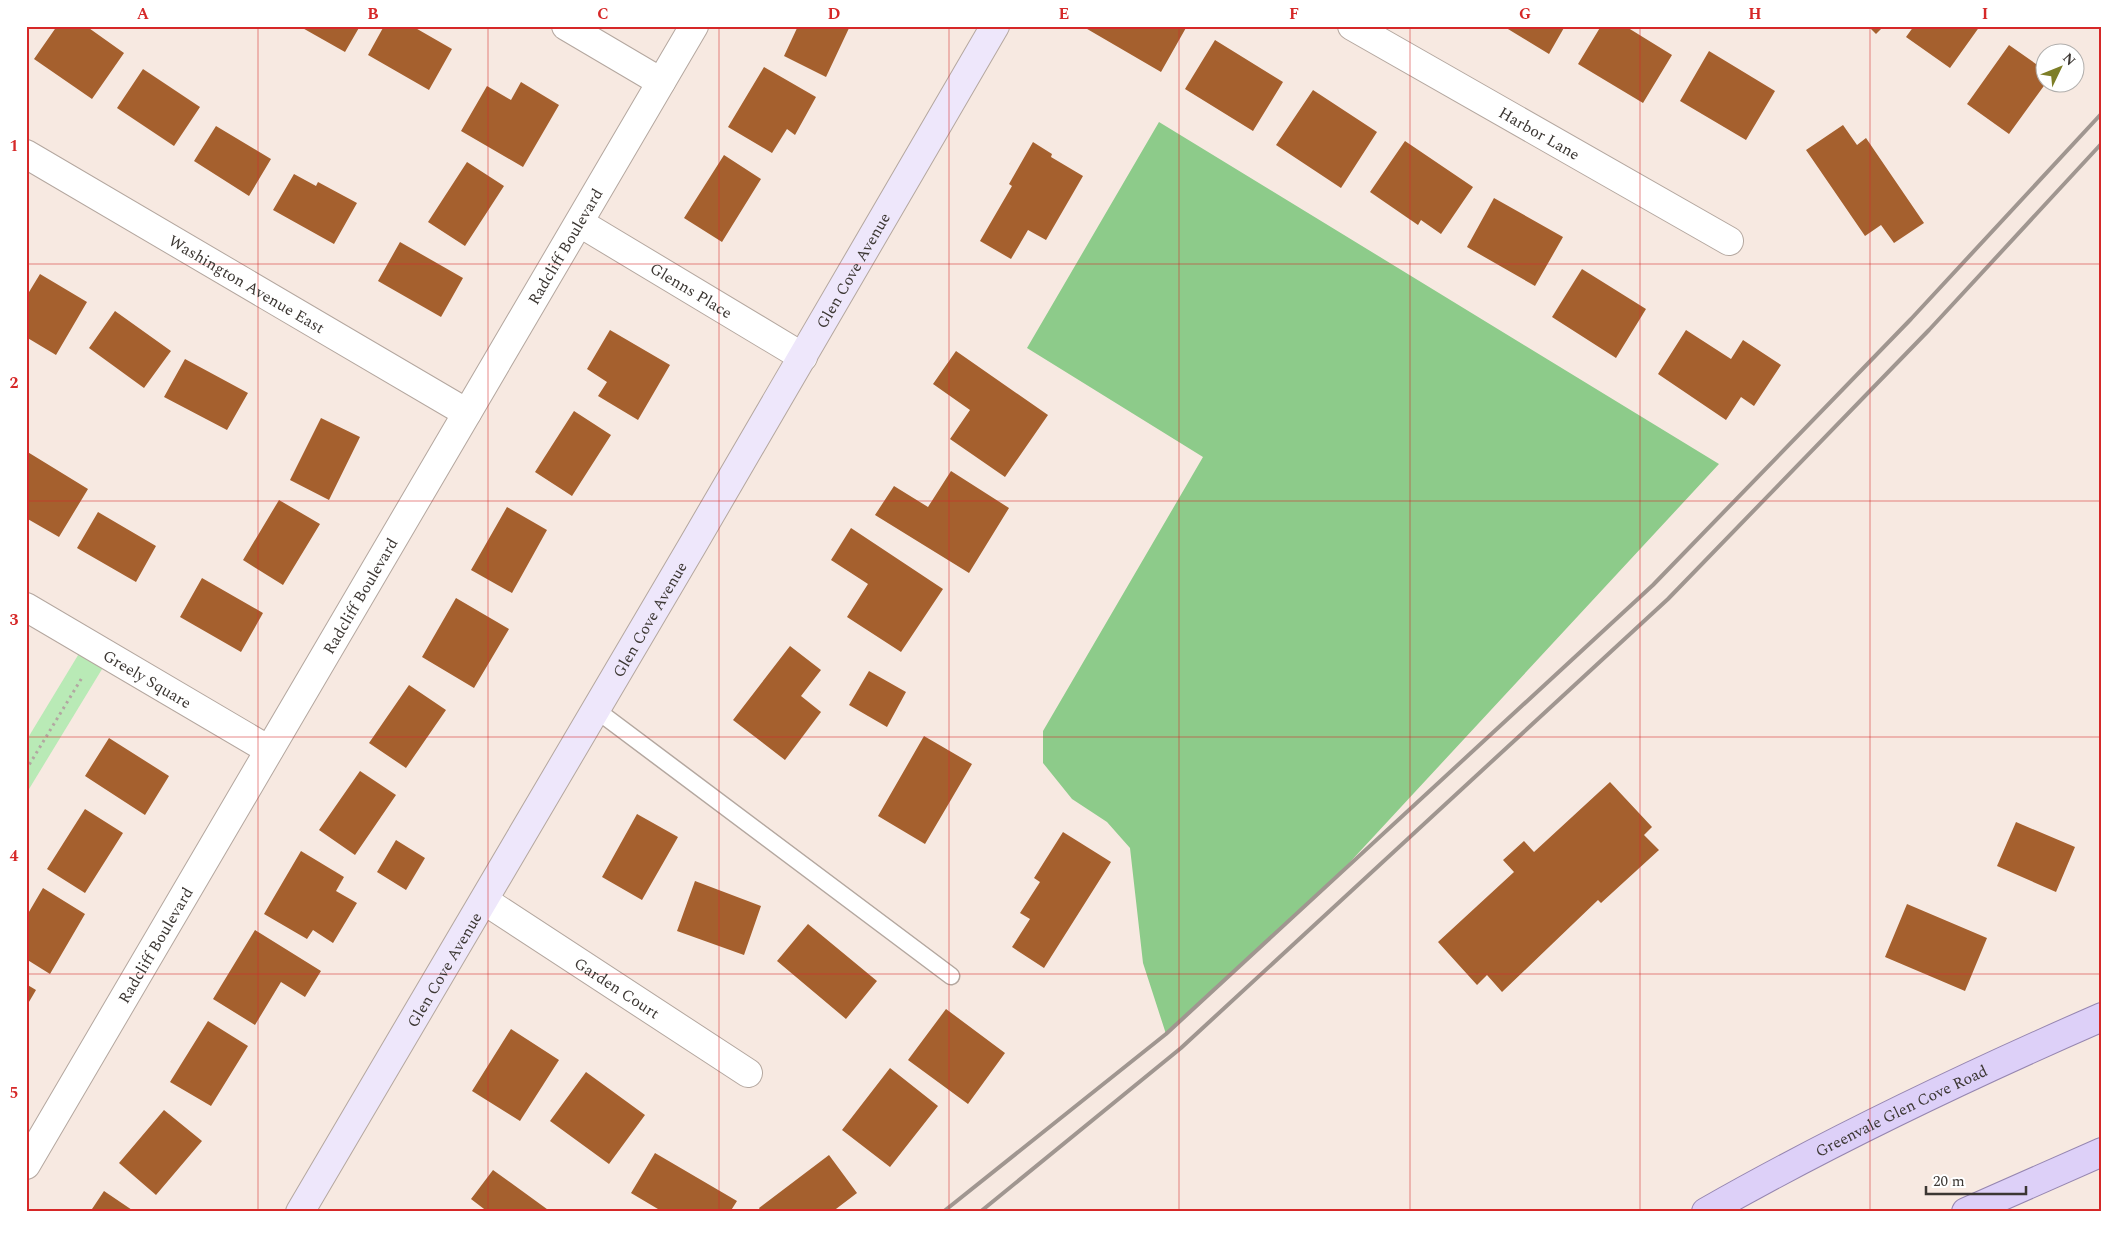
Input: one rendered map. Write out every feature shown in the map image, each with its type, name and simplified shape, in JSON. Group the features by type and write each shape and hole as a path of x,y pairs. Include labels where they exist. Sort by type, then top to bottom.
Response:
{"main road":[{"name":"Glen Cove Avenue","path":"300,1212 485,901 995,26"},
{"name":"Greenvale Glen Cove Road","path":"1706,1212 1854,1133 1988,1067 2102,1017"},
{"path":"1966,1212 2102,1152"}],"street":[{"path":"566,26 661,82"},
{"name":"Radcliff Boulevard","path":"26,1165 694,26"},
{"name":"Harbor Lane","path":"1352,26 1729,241"},
{"name":"Washington Avenue East","path":"26,154 468,413"},
{"name":"Glenns Place","path":"580,223 802,357"},
{"name":"Greely Square","path":"26,607 269,750"},
{"name":"Garden Court","path":"485,901 748,1073"}],"lane":[{"path":"595,710 951,976"}],"path":[{"path":"26,770 99,649"}],"green space":[{"path":"1159,122 1719,464 1325,889 1166,1034 1143,963 1130,848 1107,822 1072,799 1043,763 1043,731 1203,457 1027,348"},
{"path":"86,642 110,656 26,794 26,741"}],"building":[{"path":"57,26 86,26 124,53 92,99 34,59"},
{"path":"299,26 360,26 345,52"},
{"path":"384,26 412,26 452,49 429,90 368,55"},
{"path":"798,26 850,26 826,77 784,56"},
{"path":"1082,26 1187,26 1161,72"},
{"path":"1503,26 1565,26 1549,54"},
{"path":"1601,26 1625,26 1672,55 1643,103 1578,64"},
{"path":"1868,26 1884,26 1876,34"},
{"path":"1914,26 1980,26 1950,68 1906,37"},
{"path":"1215,40 1283,82 1253,131 1185,89"},
{"path":"2009,45 2036,64 2036,92 2039,92 2009,134 1967,104"},
{"path":"1709,51 1775,91 1746,140 1680,101"},
{"path":"764,67 816,97 795,135 787,129 772,153 728,127"},
{"path":"143,69 200,107 174,146 117,108"},
{"path":"521,82 559,105 523,167 461,131 487,86 511,100"},
{"path":"1313,90 1377,132 1341,188 1276,145"},
{"path":"1843,125 1857,145 1866,138 1924,223 1894,243 1881,225 1865,236 1806,150"},
{"path":"216,126 271,159 249,196 194,161"},
{"path":"1405,141 1473,187 1441,234 1421,220 1418,225 1370,192"},
{"path":"1033,142 1052,154 1051,157 1083,176 1046,240 1028,230 1011,259 980,241 1012,186 1009,184"},
{"path":"724,155 761,179 722,242 684,218"},
{"path":"467,162 504,186 465,246 428,222"},
{"path":"294,174 316,186 318,182 357,203 334,244 273,210"},
{"path":"1494,198 1563,237 1535,286 1467,247"},
{"path":"400,242 463,278 441,317 378,281"},
{"path":"1582,269 1646,309 1616,358 1552,317"},
{"path":"40,274 87,302 56,355 26,337 26,297"},
{"path":"115,311 171,351 144,388 89,348"},
{"path":"610,330 670,365 638,420 598,396 607,382 587,369"},
{"path":"1686,330 1731,359 1743,340 1781,365 1754,406 1741,397 1726,420 1658,374"},
{"path":"956,351 1048,415 1005,477 950,439 970,410 933,384"},
{"path":"185,359 248,393 227,430 164,397"},
{"path":"574,411 611,435 572,496 535,472"},
{"path":"321,418 360,437 329,500 290,480"},
{"path":"26,451 88,489 59,537 26,518"},
{"path":"951,471 1009,508 969,573 875,515 894,486 928,507"},
{"path":"279,500 320,524 283,585 243,560"},
{"path":"507,507 547,530 512,593 471,570"},
{"path":"98,512 156,546 136,582 77,548"},
{"path":"851,528 943,589 901,652 847,617 868,584 831,560"},
{"path":"202,578 263,613 241,652 180,617"},
{"path":"456,598 509,629 474,688 422,657"},
{"path":"790,646 821,670 801,696 821,712 785,760 733,720"},
{"path":"869,671 906,692 887,727 849,705"},
{"path":"409,685 446,710 406,768 369,743"},
{"path":"924,736 972,764 925,844 878,816"},
{"path":"109,738 169,776 145,815 85,776"},
{"path":"360,771 396,795 355,855 319,830"},
{"path":"1610,782 1652,827 1644,835 1659,850 1601,903 1598,900 1502,992 1487,975 1477,985 1438,942 1514,872 1503,860 1524,841 1534,852"},
{"path":"85,809 123,833 85,893 47,869"},
{"path":"637,814 678,837 642,900 602,877"},
{"path":"2016,822 2075,847 2056,892 1997,866"},
{"path":"1063,832 1111,862 1044,968 1012,947 1030,919 1020,913 1040,882 1034,878"},
{"path":"396,840 425,858 406,890 377,872"},
{"path":"301,851 344,877 336,891 357,903 333,943 313,930 307,939 264,914"},
{"path":"695,881 761,906 744,955 677,931"},
{"path":"43,888 85,914 50,974 26,959 26,917"},
{"path":"1907,904 1987,938 1965,991 1885,957"},
{"path":"808,924 877,981 846,1019 777,961"},
{"path":"255,930 321,971 305,997 281,982 255,1025 213,999"},
{"path":"26,984 36,990 26,1007"},
{"path":"946,1009 1005,1053 968,1104 908,1060"},
{"path":"208,1021 248,1046 211,1106 170,1082"},
{"path":"511,1029 559,1060 520,1121 472,1091"},
{"path":"890,1068 938,1106 890,1167 842,1130"},
{"path":"586,1072 645,1115 609,1164 550,1121"},
{"path":"164,1110 202,1141 156,1195 119,1163"},
{"path":"655,1153 737,1201 730,1212 663,1212 631,1193"},
{"path":"829,1155 857,1193 832,1212 761,1212 759,1208"},
{"path":"493,1170 551,1212 488,1212 471,1199"},
{"path":"104,1191 135,1212 90,1212"}],"railway":[{"path":"943,1212 1166,1034 1653,585 1911,319 2102,113"},
{"path":"980,1212 1181,1048 1668,599 1929,330 2102,143"}]}
